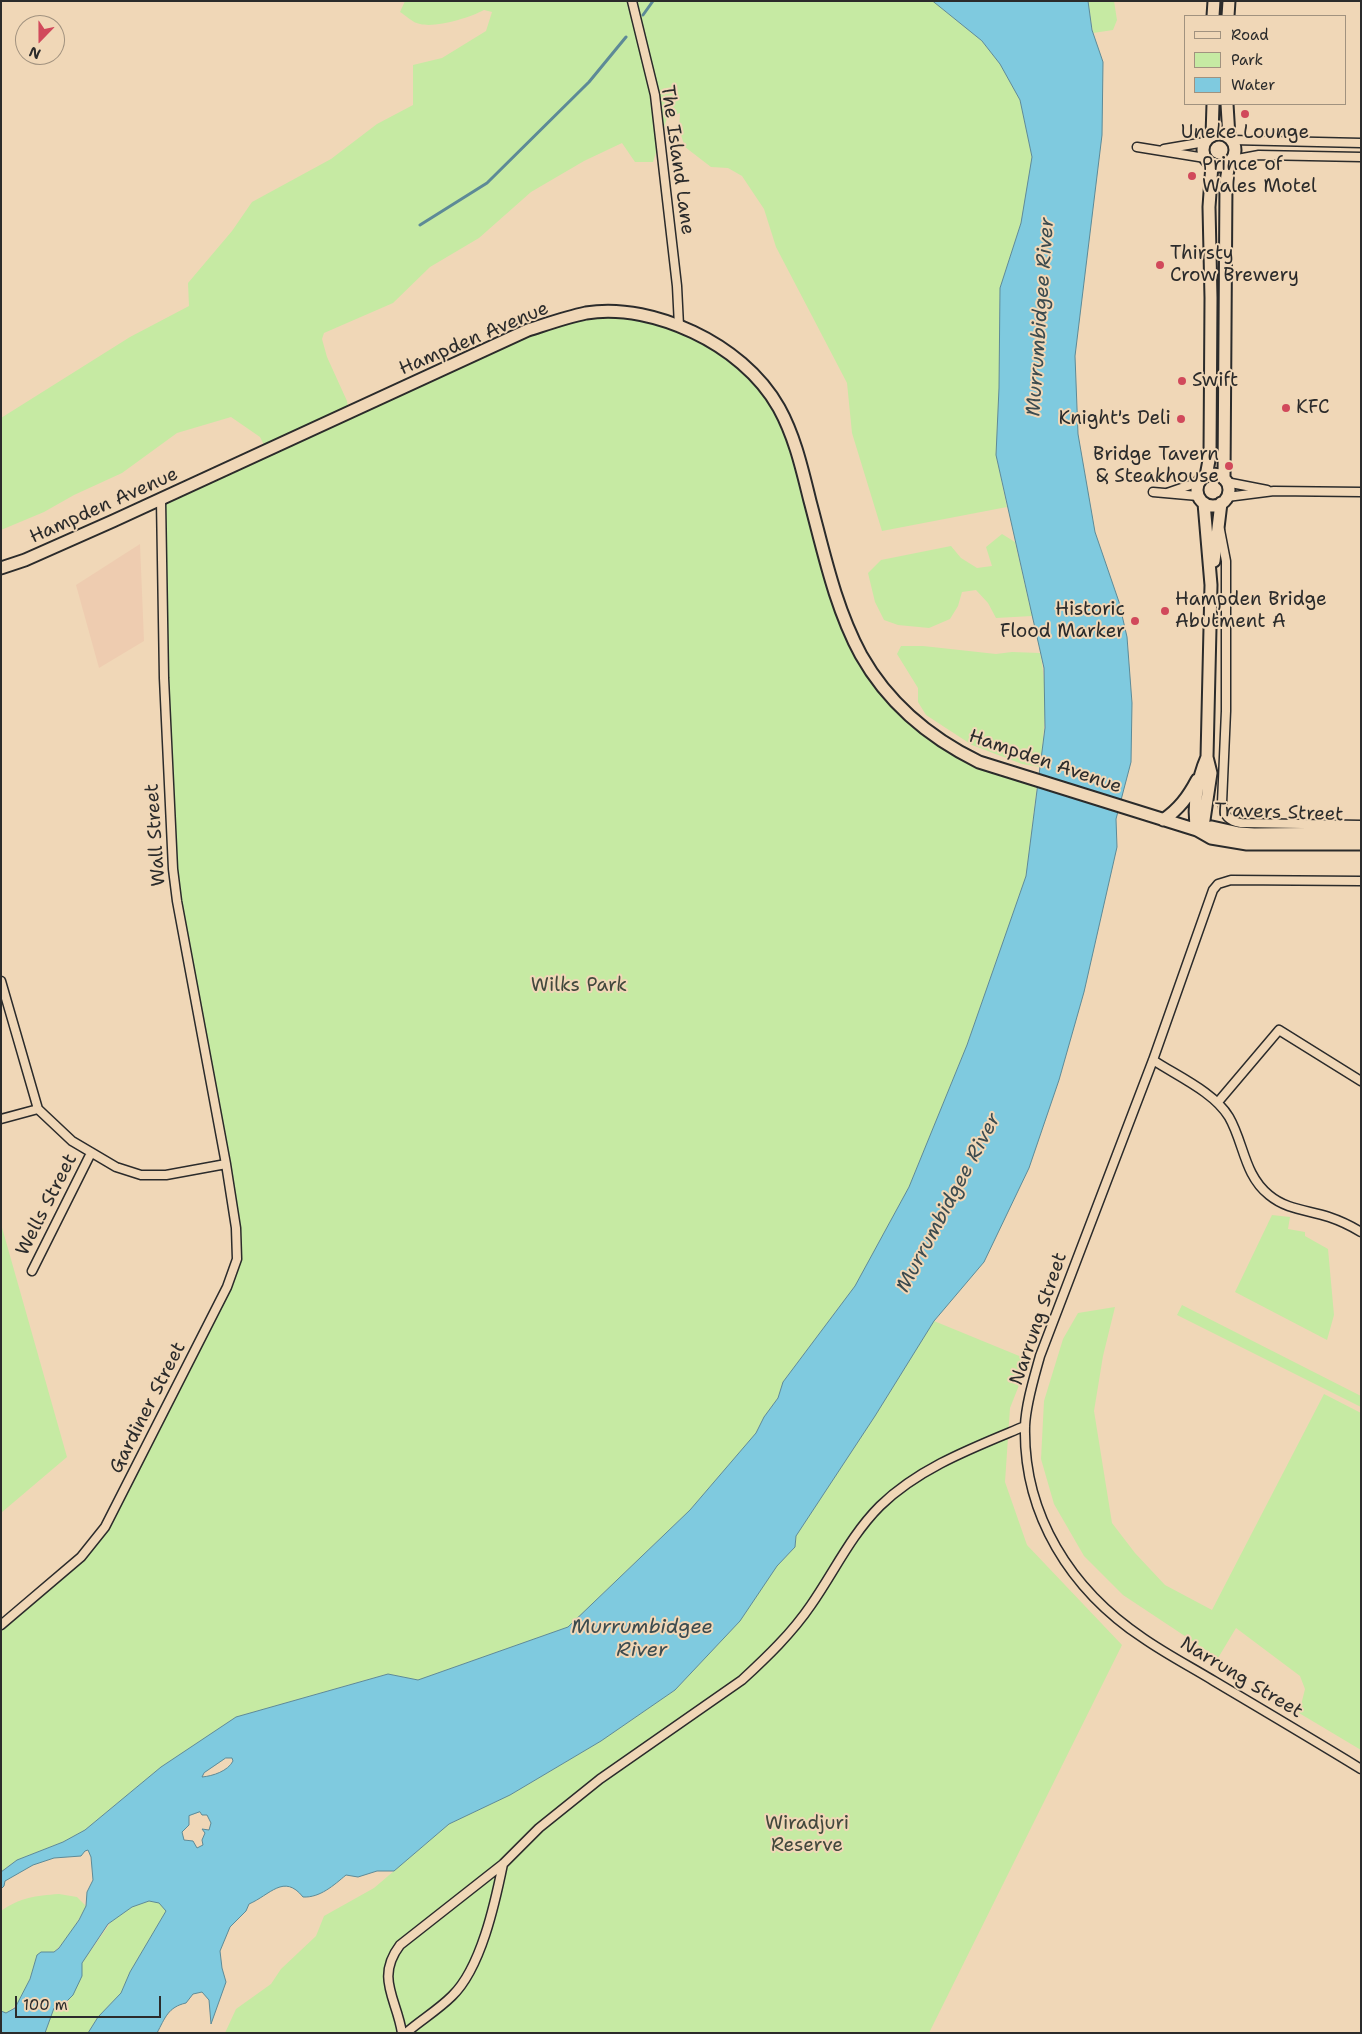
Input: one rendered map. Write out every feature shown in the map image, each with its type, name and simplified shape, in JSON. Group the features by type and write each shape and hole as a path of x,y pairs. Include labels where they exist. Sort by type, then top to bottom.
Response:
{"main road":[{"path":"1214,1 1214,15"},
{"path":"1228,1 1228,15"},
{"path":"1210,585 1201,500 1202,479 1210,455 1211,298 1209,161 1204,147 1209,139 1213,105"},
{"path":"1197,830 1204,820 1211,773 1207,757 1210,585 1218,526 1228,487 1225,480 1226,182 1231,161 1236,152 1231,139 1227,105"},
{"path":"1209,139 1221,134 1231,139"},
{"path":"1209,161 1221,166 1231,161"},
{"path":"1211,298 1225,298"},
{"name":"Hampden Avenue","path":"1,568 52,548 161,500 528,330 587,313 619,312 650,316 710,340 737,359 761,383 778,407 791,434 800,460 831,581 853,638 884,689 900,707 946,744 979,762 1158,818"},
{"path":"1202,479 1215,475 1225,480"},
{"path":"1201,500 1213,506 1224,500"},
{"path":"1158,818 1176,810 1188,796 1207,757"},
{"path":"1197,830 1194,817 1201,771"},
{"name":"Travers Street","path":"1158,818 1197,830 1211,838 1247,844 1361,844"},
{"name":"Travers Street","path":"1197,830 1212,827 1254,834 1361,833"}],"street":[{"name":"The Island Lane","path":"632,1 654,95 677,286 679,326"},
{"path":"1159,150 1209,139"},
{"path":"1231,139 1361,143"},
{"path":"1137,148 1159,150 1209,161"},
{"path":"1231,161 1259,155 1361,157"},
{"path":"1163,494 1202,479"},
{"path":"1225,480 1274,491"},
{"path":"1224,500 1274,491 1361,492"},
{"path":"1154,492 1201,500"},
{"name":"Wall Street","path":"161,500 164,678 173,869 177,900 226,1164"},
{"name":"Travers Street","path":"1218,526 1226,561 1226,711 1222,803 1225,816 1230,820 1241,823 1361,825"},
{"name":"Narrung Street","path":"1361,882 1231,880 1218,884 1211,895 1153,1060 1040,1356 1031,1387 1025,1426 1028,1467 1034,1497 1042,1522 1060,1556 1088,1592 1142,1638 1361,1768"},
{"path":"1,981 38,1109 72,1141 129,1172 154,1176 226,1164"},
{"path":"1218,1102 1278,1030 1361,1081"},
{"path":"1153,1060 1218,1102 1237,1132 1248,1170 1269,1195 1284,1205 1299,1211 1328,1217 1361,1232"},
{"path":"1,1119 38,1109"},
{"name":"Wells Street","path":"32,1271 91,1153"},
{"name":"Gardiner Street","path":"1,1625 81,1557 106,1527 227,1287 237,1259 237,1244 226,1164"},
{"path":"503,1864 483,1942 465,1980 452,1996 404,2033 387,1982 391,1961 400,1945 503,1864 539,1828 600,1779 742,1680 760,1664 811,1606 850,1542 879,1507 896,1492 958,1454 1025,1426"}],"shaded area":[{"path":"140,544 144,641 99,668 76,585"}],"green space":[{"name":"Wilks Park","path":"405,1 933,1 982,41 1000,64 1020,100 1032,157 1021,223 1000,288 996,455 1007,507 882,531 852,433 847,383 776,247 764,209 742,176 728,168 711,167 685,147 679,129 680,113 667,118 653,162 635,162 622,143 584,161 531,192 479,238 430,267 393,303 324,333 322,339 327,357 347,401 349,413 505,340 587,313 650,316 737,359 778,407 853,638 915,721 998,768 999,775 1037,786 1026,876 967,1045 909,1187 855,1286 783,1382 778,1398 764,1417 756,1433 690,1510 568,1627 418,1680 387,1674 236,1717 161,1767 85,1830 63,1842 17,1860 1,1872 1,1625 95,1542 227,1287 237,1244 173,869 161,500 267,451 260,437 231,417 177,433 122,473 74,495 44,512 1,530 1,418 130,337 189,306 188,283 232,231 252,202 331,159 377,124 413,105 413,65 442,58 486,31 492,12 484,10 452,22 427,25 415,22 400,12"},
{"path":"1088,1 1114,1 1117,20 1113,30 1093,33"},
{"path":"1002,534 1015,542 1032,616 996,618 988,603 976,590 962,592 958,606 950,619 929,628 898,625 884,620 875,602 868,573 881,560 951,546 961,558 977,568 992,566 986,547"},
{"path":"901,646 923,646 996,654 1012,652 1040,653 1043,667 1045,710 1040,767 1022,764 972,745 926,715 918,702 918,688 897,654"},
{"path":"1272,1215 1290,1217 1288,1229 1305,1232 1305,1236 1328,1249 1334,1315 1327,1340 1235,1292"},
{"path":"1,1224 67,1457 1,1513"},
{"path":"1182,1305 1361,1396 1361,1407 1177,1315"},
{"path":"1115,1307 1103,1356 1094,1411 1112,1523 1135,1553 1165,1585 1212,1610 1324,1394 1361,1413 1361,1750 1299,1713 1305,1689 1300,1676 1236,1628 1218,1658 1123,1595 1084,1556 1054,1504 1041,1459 1044,1401 1063,1339 1078,1313"},
{"name":"Wiradjuri Reserve","path":"934,1321 1029,1360 1010,1408 1005,1482 1027,1545 1122,1645 929,2033 225,2033 236,2009 271,1984 281,1969 316,1936 324,1916 374,1888 449,1824 510,1795 601,1741 675,1690 740,1621 777,1566 795,1547 796,1536 875,1416"},
{"path":"59,1894 77,1897 86,1906 71,1931 57,1949 51,1953 37,1955 23,1995 18,2002 6,2013 1,2011 1,1911 28,1898"},
{"path":"149,1901 159,1902 166,1911 130,1972 121,1993 98,2017 88,2033 45,2033 54,2008 82,1976 82,1963 111,1922 132,1907"}],"water":[{"name":"Murrumbidgee River","path":"933,1 1088,1 1092,30 1103,62 1102,135 1075,356 1078,434 1095,532 1119,602 1127,637 1132,703 1131,762 1116,819 1117,847 1084,992 1059,1080 1029,1168 984,1262 934,1321 875,1416 796,1536 795,1547 777,1566 740,1621 675,1690 601,1741 510,1795 449,1824 394,1871 377,1871 358,1877 346,1875 321,1893 309,1897 303,1897 296,1890 283,1886 249,1904 246,1911 230,1927 220,1951 226,1982 211,2024 209,2000 202,1992 193,1994 186,2003 171,2010 157,2033 88,2033 98,2017 121,1993 130,1972 166,1911 159,1903 149,1901 132,1907 108,1924 82,1963 82,1976 73,1995 65,2003 54,2008 45,2033 1,2033 1,2011 6,2013 15,2008 30,1979 37,1955 41,1952 54,1952 59,1948 79,1920 86,1906 87,1892 93,1880 91,1857 88,1850 81,1856 54,1858 33,1865 5,1881 1,1889 1,1872 17,1860 63,1842 85,1830 161,1767 236,1717 388,1674 418,1680 568,1627 690,1510 756,1433 764,1417 778,1398 783,1382 855,1286 909,1187 967,1045 1026,876 1045,728 1044,668 996,455 1000,288 1021,223 1032,157 1020,100 1000,64 982,41","holes":["226,1758 232,1758 233,1761 228,1768 202,1777 204,1773","200,1812 202,1815 207,1815 211,1823 209,1830 202,1829 205,1833 202,1840 203,1845 197,1848 193,1841 184,1840 182,1832 189,1825 189,1816"]}],"waterway":[{"path":"643,15 653,1"},
{"path":"420,225 487,183 589,82 626,37"}],"place":[{"name":"Uneke Lounge","path":"1245,114"},
{"name":"Prince of Wales Motel","path":"1192,176"},
{"name":"Thirsty Crow Brewery","path":"1160,265"},
{"name":"Swift","path":"1182,381"},
{"name":"KFC","path":"1286,408"},
{"name":"Knight's Deli","path":"1181,419"},
{"name":"Bridge Tavern & Steakhouse","path":"1229,466"},
{"name":"Hampden Bridge Abutment A","path":"1165,611"},
{"name":"Historic Flood Marker","path":"1135,621"}]}
